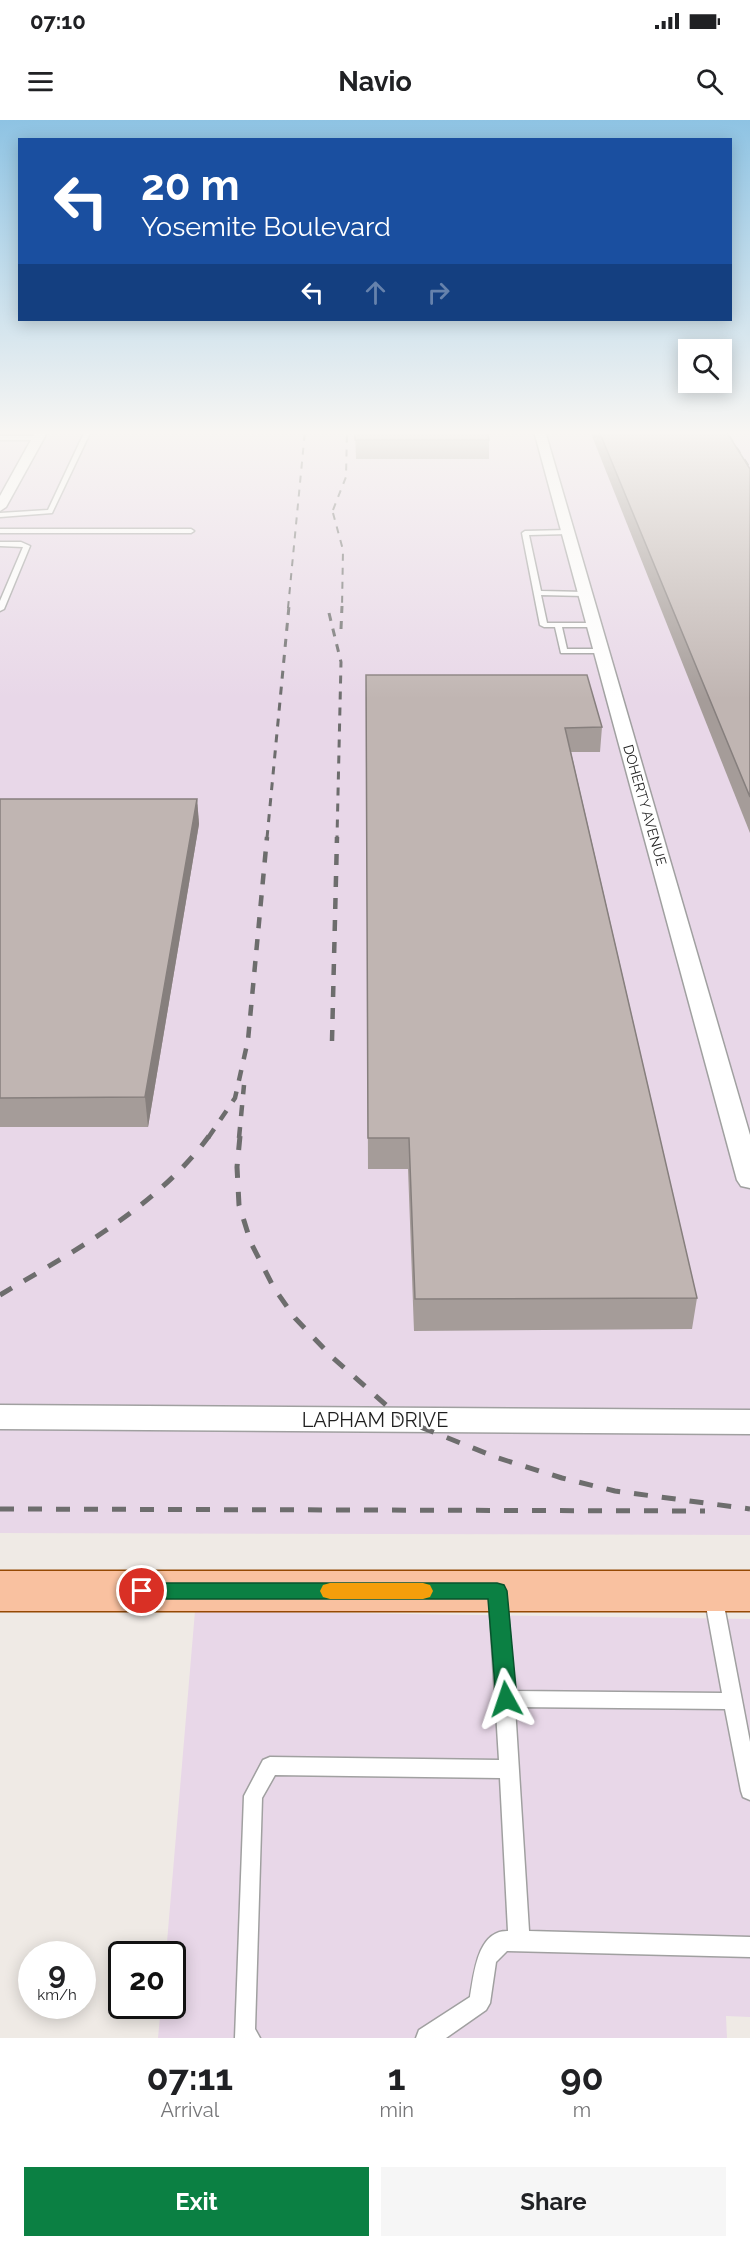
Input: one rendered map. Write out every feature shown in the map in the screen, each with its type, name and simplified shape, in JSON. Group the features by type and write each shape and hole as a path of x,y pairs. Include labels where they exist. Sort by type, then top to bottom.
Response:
{"main road":[{"path":"0,1591 731,1591"}],"street":[{"name":"DOHERTY AVENUE","path":"565,521 750,1180"},
{"name":"LAPHAM DRIVE","path":"0,1417 750,1422"}],"lane":[{"path":"0,531 191,531"},
{"path":"568,532 525,533 544,624 594,625"},
{"path":"0,544 27,546 27,552 0,609"},
{"path":"538,593 585,594"},
{"path":"558,624 564,651 601,651"},
{"path":"497,1591 506,1699 519,1942"},
{"path":"731,1591 733,1701 750,1791"},
{"path":"506,1699 733,1701"},
{"path":"249,2038 244,2034 253,1796 270,1766 509,1769"},
{"path":"427,2038 479,2003 487,1958 503,1941 750,1947"}],"shaded area":[{"path":"0,521 750,521 750,1535 0,1533"},
{"path":"195,1611 750,1619 750,2017 726,2016 727,2038 158,2038 160,2019 186,2019 186,1941 167,1941"}],"building":[{"path":"636,521 750,521 750,797"},
{"path":"366,675 587,675 602,727 565,728 697,1298 415,1299 409,1138 368,1138"},
{"path":"0,799 197,799 145,1097 0,1098"}],"railway":[{"path":"288,608 296,521"},
{"path":"335,521 343,550 342,608"},
{"path":"267,838 289,606"},
{"path":"341,629 342,606"},
{"path":"329,613 341,662 337,838"},
{"path":"208,1138 235,1098 248,1040 267,837"},
{"path":"332,1041 337,837"},
{"path":"239,1138 244,1085"},
{"path":"0,1295 85,1244 140,1206 165,1185 209,1136"},
{"path":"240,1136 237,1167 239,1205 251,1243 274,1288 295,1318 332,1357 403,1420 498,1458 562,1478 615,1491 750,1509"},
{"path":"0,1509 705,1511"}],"slow traffic":[{"path":"330,1591 423,1591"}],"route":[{"path":"142,1591 497,1591 506,1699"}]}
